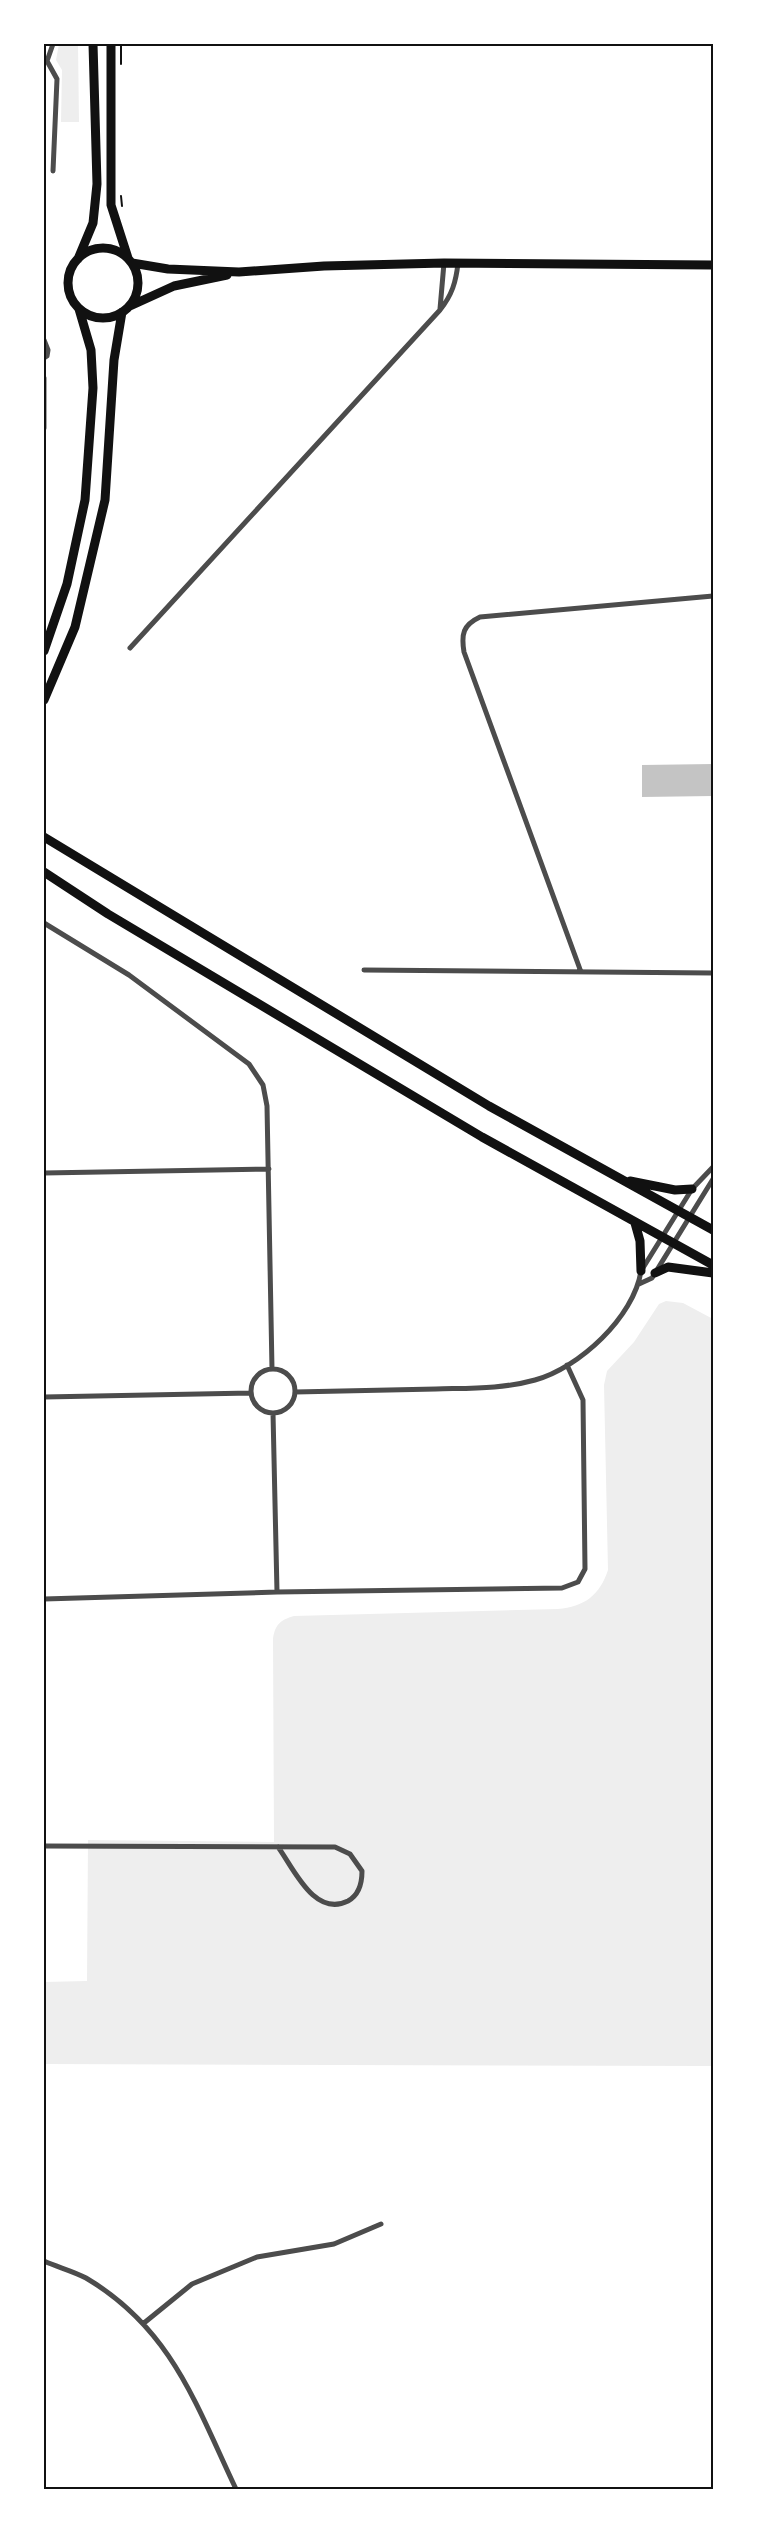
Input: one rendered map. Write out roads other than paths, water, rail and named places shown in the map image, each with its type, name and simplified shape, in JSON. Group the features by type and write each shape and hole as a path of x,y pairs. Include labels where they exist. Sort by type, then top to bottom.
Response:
{"main road":[{"path":"44,651 67,584 85,500 93,388 91,350 79,308 68,289 68,278 93,223 97,184 93,44"},
{"path":"44,700 75,627 105,500 114,360 126,309 138,290 138,280 111,205 111,44"},
{"path":"78,259 87,252 109,248 130,261 168,269 239,272 324,266 444,263 713,266"},
{"path":"79,308 95,317 114,316 174,286 239,272"},
{"path":"44,837 473,1097 713,1230"},
{"path":"44,873 117,919 482,1137 713,1265"},
{"path":"622,1180 675,1190 692,1189"},
{"path":"635,1223 640,1240 642,1271"},
{"path":"655,1273 668,1267 713,1273"}],"street":[{"path":"53,44 46,62 57,79 53,170"},
{"path":"440,310 444,263"},
{"path":"130,648 440,310 450,297 456,280 458,263"},
{"path":"44,340 48,350 47,356 44,358"},
{"path":"44,378 44,428"},
{"path":"581,972 464,652 463,630 469,622 480,617 713,596"},
{"path":"44,923 129,975 249,1064 263,1085 267,1106 272,1369"},
{"path":"364,970 713,973"},
{"path":"295,1392 494,1387 536,1380 567,1365 589,1351 614,1326 639,1284 642,1271 692,1189 713,1167"},
{"path":"44,1173 268,1169"},
{"path":"639,1284 652,1278 713,1179"},
{"path":"44,1599 277,1592 562,1588 578,1582 585,1569 584,1400 567,1365"},
{"path":"272,1369 286,1373 294,1385 295,1392 290,1405 284,1410 273,1413 257,1406 251,1393 254,1379 259,1373 272,1369"},
{"path":"44,1398 251,1393"},
{"path":"273,1413 277,1592"},
{"path":"44,1846 336,1847 350,1854 362,1871 359,1888 355,1896 347,1902 328,1903 316,1897 306,1889 278,1847"},
{"path":"144,2323 192,2284 257,2257 334,2244 381,2224"},
{"path":"44,2261 85,2278 121,2303 144,2323 165,2348 184,2378 236,2489"}]}
